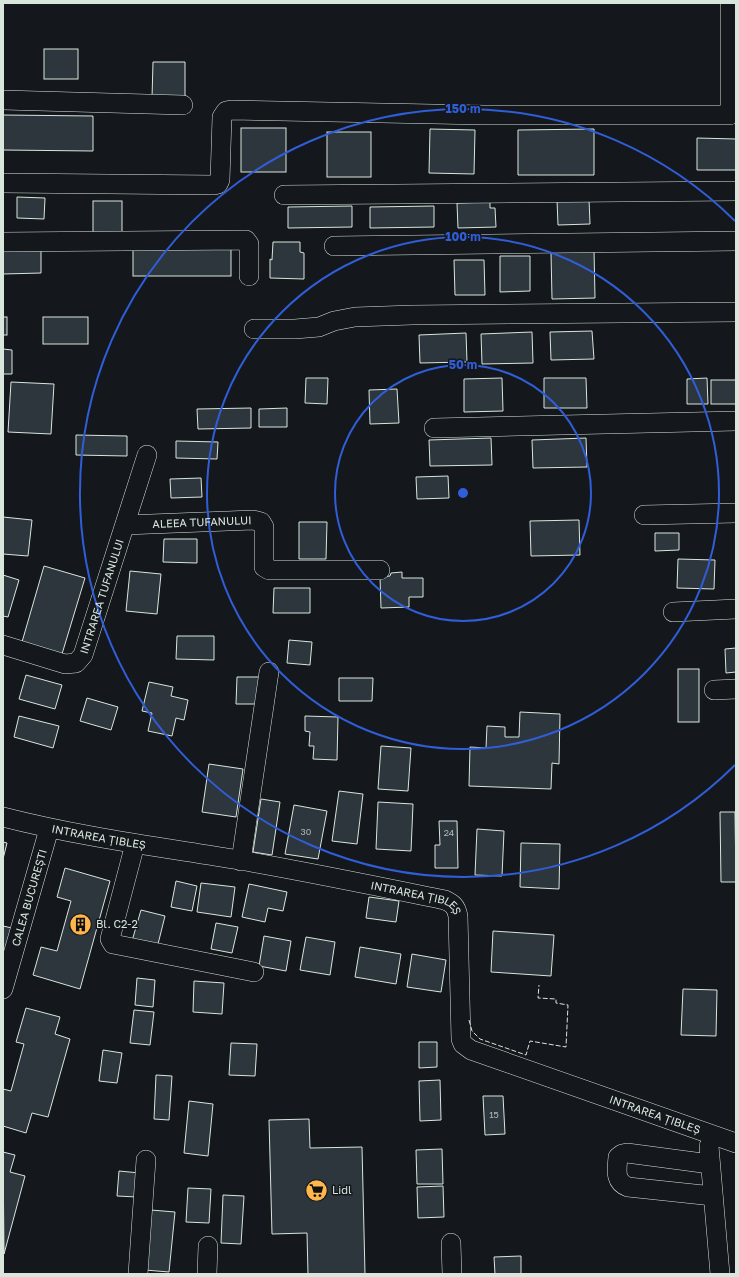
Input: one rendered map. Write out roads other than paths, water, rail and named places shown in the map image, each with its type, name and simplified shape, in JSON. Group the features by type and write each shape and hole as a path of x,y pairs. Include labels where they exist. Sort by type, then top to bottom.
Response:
{"street":[{"path":"3,183 218,184 220,180 222,118 226,112 232,110 484,115 730,115 730,3"},
{"path":"3,100 183,105"},
{"path":"284,195 736,191"},
{"path":"3,242 246,240 249,244 249,276"},
{"path":"334,246 736,241"},
{"path":"254,329 295,329 320,326 334,321 355,317 412,315 736,312"},
{"path":"434,428 736,421"},
{"name":"INTRAREA TUFANULUI","path":"3,645 65,664 76,663 83,655 146,455"},
{"path":"644,515 736,514"},
{"name":"ALEEA TUFANULUI","path":"124,525 253,520 261,522 264,527 264,567 269,570 380,570"},
{"path":"673,612 736,609"},
{"path":"241,860 269,672"},
{"path":"714,690 736,689"},
{"name":"INTRAREA ȚIBLEȘ","path":"3,817 49,828 135,844 241,860 445,900 453,903 457,908 458,916 459,1016 461,1039 463,1044 471,1050 736,1143"},
{"name":"CALEA BUCUREȘTI","path":"3,989 49,828"},
{"path":"135,844 110,939 113,944 254,972"},
{"path":"713,1196 628,1187 622,1185 617,1174 618,1157 627,1153 709,1155 713,1196 720,1274"},
{"path":"138,1274 146,1160"},
{"path":"451,1243 452,1274"},
{"path":"207,1274 208,1246"}],"place":[{"name":"Bl. C2-2","path":"81,924"},
{"name":"Lidl","path":"317,1190"}]}
